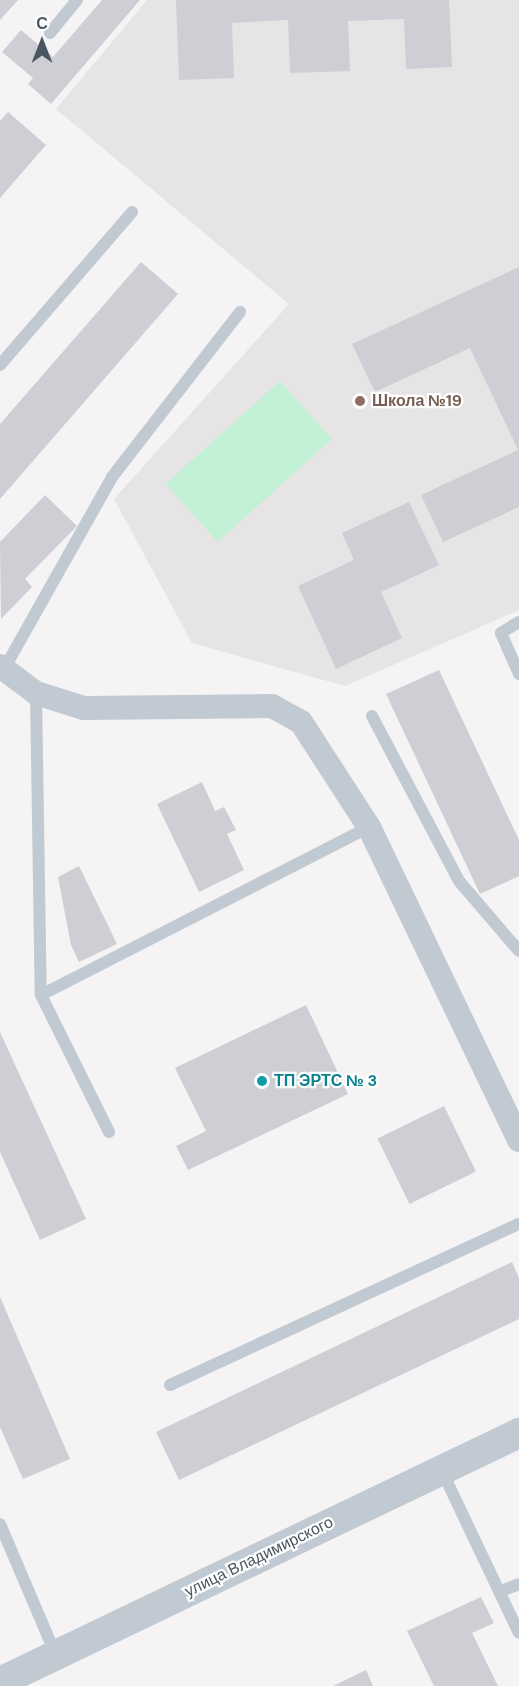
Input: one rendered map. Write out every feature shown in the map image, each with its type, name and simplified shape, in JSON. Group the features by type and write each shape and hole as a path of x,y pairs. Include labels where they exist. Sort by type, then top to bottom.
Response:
{"street":[{"path":"2,667 36,693 84,708 272,706 301,722 369,827 519,1138"},
{"name":"улица Владимирского","path":"0,1682 519,1433"}],"lane":[{"path":"50,33 77,0"},
{"path":"0,365 132,212"},
{"path":"2,667 112,477 240,312"},
{"path":"519,622 501,633 519,674"},
{"path":"36,693 41,995 109,1132"},
{"path":"372,716 459,881 519,951"},
{"path":"41,995 369,827"},
{"path":"170,1385 519,1224"},
{"path":"442,1470 519,1633"},
{"path":"0,1524 56,1655"},
{"path":"501,1591 519,1584"}],"shaded area":[{"name":"Школа №19","path":"147,0 519,0 519,610 345,686 192,643 114,499 289,304 56,109"}],"green space":[{"path":"280,381 332,439 218,542 166,484"}],"building":[{"path":"0,0 18,0 0,20"},
{"path":"102,0 140,0 51,104 28,84 33,78 2,52 21,30 53,57"},
{"path":"176,0 449,0 452,67 406,69 404,19 348,21 350,71 290,73 288,20 232,23 234,78 179,80"},
{"path":"8,112 46,145 0,198 0,121"},
{"path":"141,262 178,294 0,499 0,424"},
{"path":"519,267 519,507 443,542 421,495 518,450 470,348 375,392 352,344"},
{"path":"45,495 77,526 25,579 32,587 1,619 0,542"},
{"path":"409,502 439,565 381,592 402,638 336,669 298,586 354,560 342,533"},
{"path":"439,670 519,840 519,876 480,894 386,694"},
{"path":"202,782 215,811 224,807 236,830 227,834 244,870 199,892 157,804"},
{"path":"79,866 117,944 79,962 71,945 58,877"},
{"name":"ТП ЭРТС № 3","path":"306,1005 348,1094 188,1170 176,1146 206,1131 175,1068"},
{"path":"0,1032 86,1219 40,1240 0,1152"},
{"path":"444,1106 476,1172 409,1204 377,1138"},
{"path":"512,1262 519,1278 519,1319 179,1480 156,1432"},
{"path":"0,1297 70,1459 23,1479 0,1427"},
{"path":"481,1597 494,1623 472,1633 498,1686 434,1686 407,1631"},
{"path":"366,1670 373,1686 333,1686"}],"place":[{"name":"Школа №19","path":"360,401"},
{"name":"ТП ЭРТС № 3","path":"262,1081"}]}
